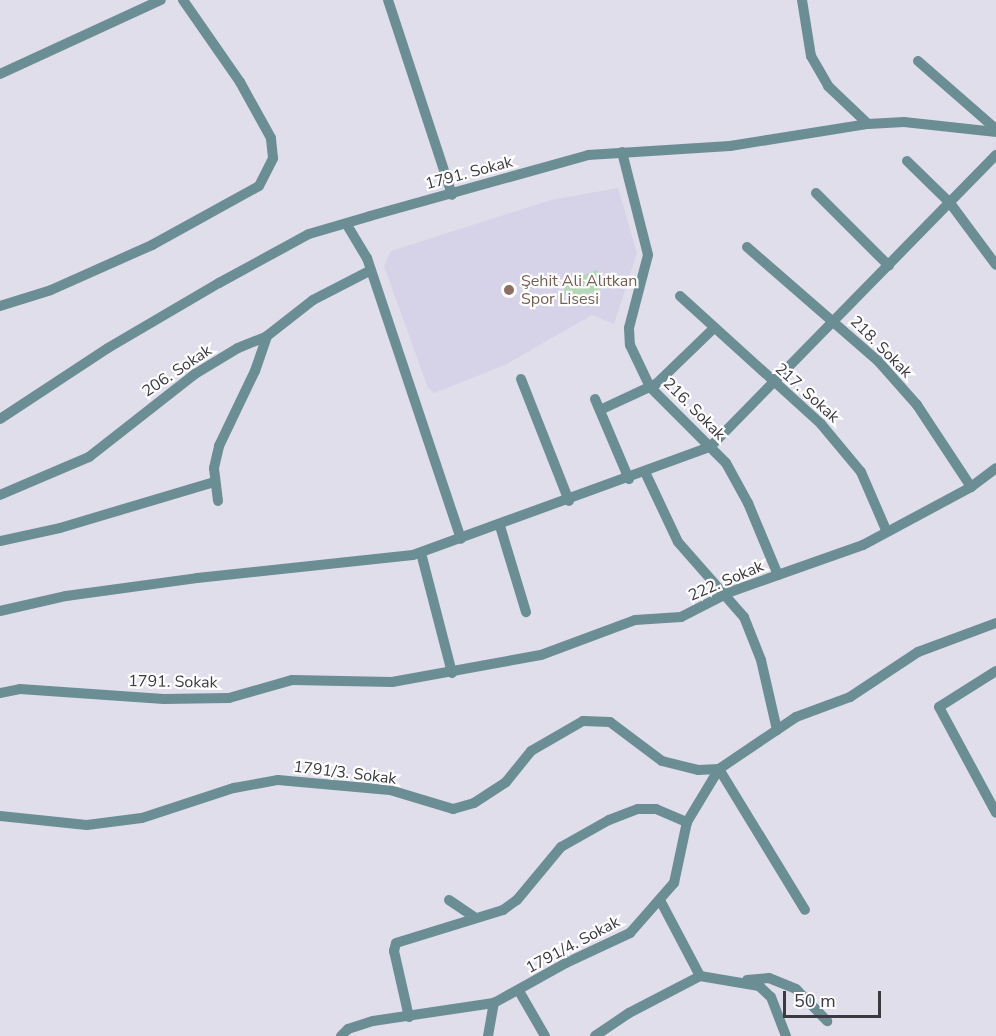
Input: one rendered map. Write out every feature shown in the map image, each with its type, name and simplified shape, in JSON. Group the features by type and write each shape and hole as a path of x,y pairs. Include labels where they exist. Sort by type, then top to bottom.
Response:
{"street":[{"path":"0,74 161,0"},
{"path":"0,306 51,290 152,245 259,186 273,158 271,138 235,75 183,0"},
{"path":"388,0 452,195"},
{"path":"802,0 811,56 828,86 868,124"},
{"path":"918,61 996,130"},
{"name":"1791. Sokak","path":"0,419 108,348 309,234 588,155 730,146 868,124 904,122 996,130"},
{"name":"216. Sokak","path":"622,152 648,255 629,339 650,387 726,463 748,503 778,575"},
{"path":"0,611 66,596 421,552 501,526 710,447 996,155"},
{"path":"907,161 950,203 996,265"},
{"path":"816,193 889,266"},
{"path":"347,225 371,270 461,539"},
{"name":"218. Sokak","path":"747,247 878,361 917,405 972,487"},
{"name":"206. Sokak","path":"0,495 89,458 195,375 238,348 267,336 313,300 371,270"},
{"name":"217. Sokak","path":"680,296 772,382 821,424 861,472 887,532"},
{"path":"629,479 598,404 650,387 714,328"},
{"path":"218,501 214,482 228,422 255,371 267,336"},
{"path":"521,379 569,501"},
{"name":"222. Sokak","path":"452,673 541,654 635,620 681,617 724,595 863,545 972,487 996,468"},
{"path":"645,472 678,542 744,618 761,660 777,730"},
{"path":"0,541 60,528 214,482"},
{"path":"501,526 526,612"},
{"path":"421,552 452,673"},
{"path":"805,910 719,769 796,717 850,697 918,651 996,623"},
{"path":"996,671 939,707 996,813"},
{"name":"1791. Sokak","path":"0,693 20,689 164,699 229,698 292,680 392,682 452,673"},
{"name":"1791/3. Sokak","path":"0,816 87,825 142,818 234,788 278,780 390,790 453,809 474,803 506,782 531,751 583,721 610,722 662,761 698,770 719,769"},
{"name":"1791/4. Sokak","path":"344,1033 409,1017 494,1003 566,963 630,933 674,883 687,822 719,769"},
{"path":"409,1017 394,951 396,943 503,910 517,900 561,847 609,820 638,809 656,809 687,822"},
{"path":"449,900 476,918"},
{"path":"660,900 700,976"},
{"path":"595,1036 629,1013 700,976 741,981 759,986 771,997 786,1036"},
{"path":"741,981 769,978 796,989 826,1022"},
{"path":"519,991 545,1036"},
{"path":"488,1036 494,1003"}],"shaded area":[{"name":"Şehit Ali Alıtkan Spor Lisesi","path":"618,188 637,253 614,324 592,315 505,365 434,393 428,388 384,266 391,251 551,200"}],"green space":[{"path":"597,270 604,288 568,301 562,284"}],"place":[{"name":"Şehit Ali Alıtkan Spor Lisesi","path":"509,290"}]}
